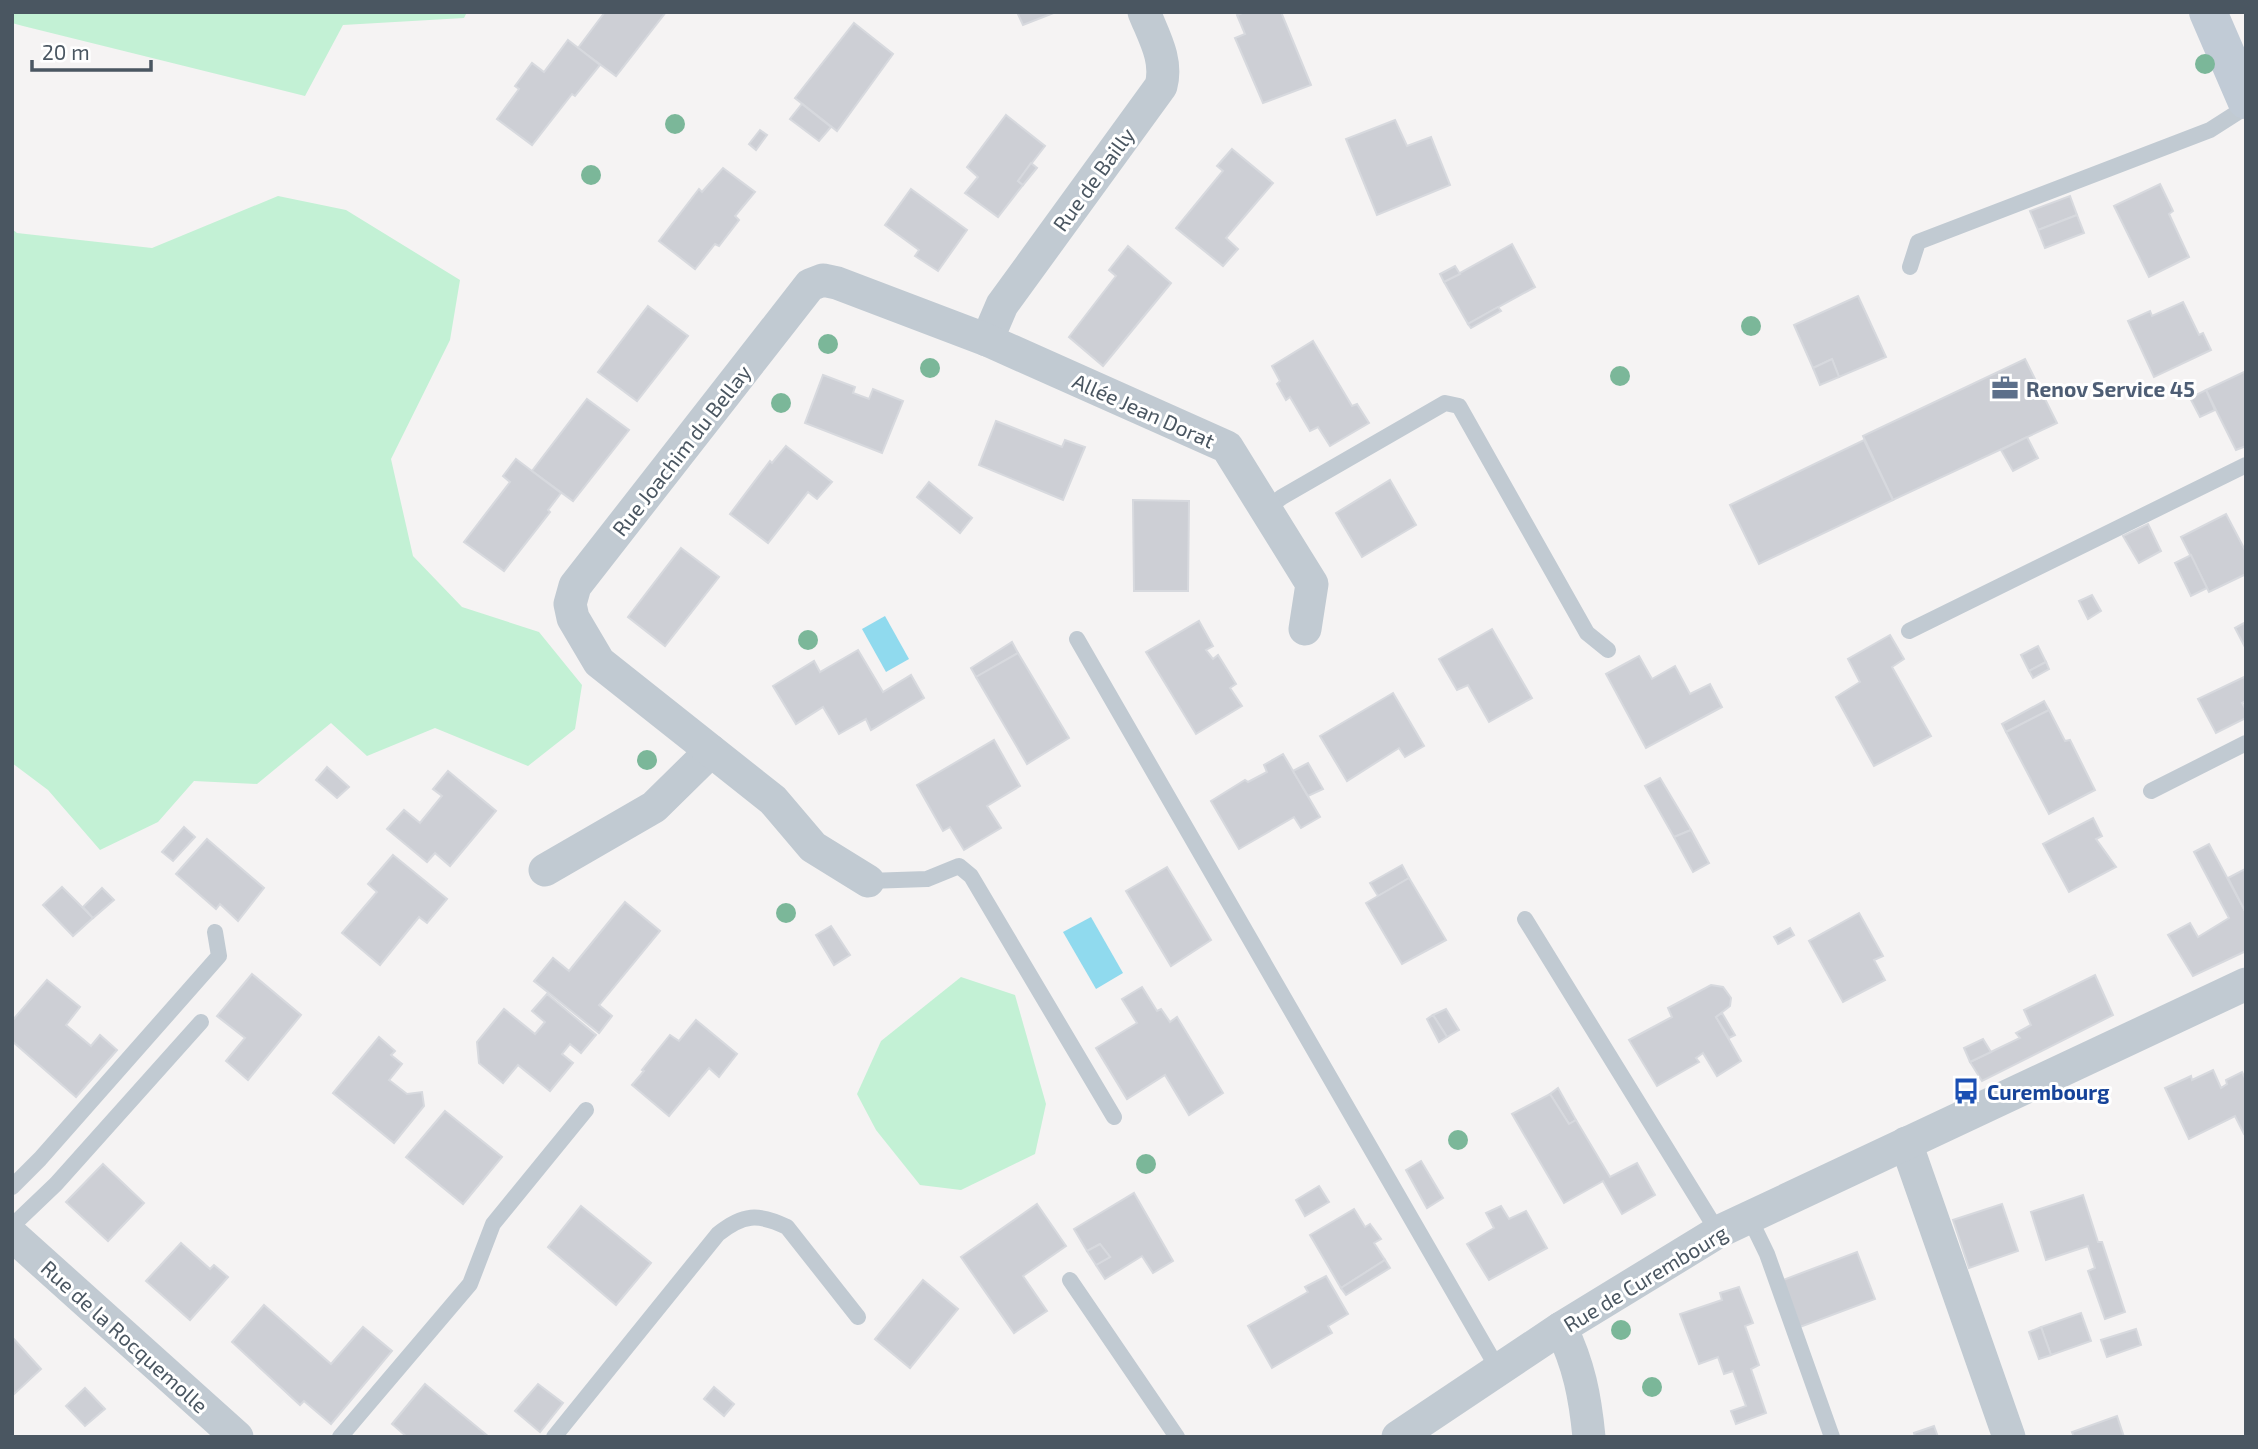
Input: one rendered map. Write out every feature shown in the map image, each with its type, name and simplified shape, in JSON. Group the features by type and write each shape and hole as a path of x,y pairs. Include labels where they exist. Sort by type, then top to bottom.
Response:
{"main road":[{"path":"2208,12 2246,100"}],"street":[{"name":"Rue de Bailly","path":"987,340 1002,305 1161,86 1165,73 1164,61 1144,12"},
{"name":"Rue Joachim du Bellay","path":"868,881 813,847 773,800 600,662 573,618 570,604 575,586 810,285 823,280 837,283 987,340"},
{"name":"Allée Jean Dorat","path":"987,340 1227,447 1312,584 1305,629"},
{"path":"545,870 654,807 711,751"},
{"name":"Rue de Curembourg","path":"1398,1437 1561,1328 1718,1232 2246,984"},
{"path":"1906,1143 2009,1437"},
{"name":"Rue de la Rocquemolle","path":"13,1236 237,1437"},
{"path":"1561,1328 1575,1358 1587,1412 1589,1437"}],"lane":[{"path":"1910,267 1919,242 2210,130 2246,107"},
{"path":"1266,509 1282,497 1445,403 1459,406 1587,632 1608,650"},
{"path":"1909,631 2246,465"},
{"path":"1077,639 1498,1369"},
{"path":"2151,791 2246,743"},
{"path":"868,881 927,880 959,866 971,876 1114,1117"},
{"path":"1525,919 1718,1232"},
{"path":"12,1187 40,1159 219,956 215,932"},
{"path":"13,1236 201,1022"},
{"path":"340,1437 470,1284 493,1224 586,1110"},
{"path":"554,1437 718,1234 734,1221 752,1217 771,1219 787,1227 858,1317"},
{"path":"1749,1217 1768,1254 1832,1437"},
{"path":"1070,1280 1177,1437"}],"green space":[{"path":"12,12 467,12 464,18 343,25 305,96 12,23"},
{"path":"278,196 346,210 460,280 450,340 391,459 413,556 462,607 539,632 582,685 575,729 528,766 435,728 367,756 331,723 257,784 194,781 158,822 100,850 48,790 12,763 12,229 17,233 152,248"},
{"path":"961,977 1015,995 1046,1104 1035,1154 961,1190 920,1185 876,1130 857,1094 881,1041"}],"water":[{"path":"885,616 909,659 886,672 862,629"},
{"path":"1091,917 1123,973 1096,989 1063,932"}],"building":[{"path":"605,12 666,12 616,76 578,48"},
{"path":"1017,12 1056,12 1023,25"},
{"path":"1245,12 1281,12 1311,85 1263,103 1235,38 1245,34 1237,15"},
{"path":"854,23 893,54 837,131 795,98"},
{"path":"568,40 600,65 575,96 572,94 532,145 497,119 519,89 515,86 532,63 544,72"},
{"path":"802,104 831,127 819,141 790,119"},
{"path":"1006,115 1045,146 1018,181 1023,185 998,217 965,193 978,177 967,167"},
{"path":"1395,120 1407,146 1431,137 1450,185 1377,215 1346,139"},
{"path":"760,130 767,135 756,150 749,144"},
{"path":"1232,149 1273,183 1226,238 1238,249 1223,266 1176,228 1223,171 1217,166"},
{"path":"1031,163 1037,168 1023,185 1018,181"},
{"path":"723,168 755,192 735,216 739,220 719,246 715,244 695,269 659,241 699,189 702,192"},
{"path":"2160,184 2173,211 2169,214 2189,257 2149,277 2114,206"},
{"path":"911,189 967,230 938,271 915,256 919,250 885,225"},
{"path":"2070,196 2077,215 2038,230 2030,211"},
{"path":"2077,215 2084,233 2045,248 2038,230"},
{"path":"1512,244 1535,287 1468,324 1444,282"},
{"path":"1128,246 1171,283 1103,366 1069,337 1116,276 1109,270"},
{"path":"1455,266 1460,274 1444,282 1440,274"},
{"path":"1858,296 1886,357 1839,377 1832,359 1813,368 1794,325"},
{"path":"2183,302 2199,335 2203,333 2211,350 2154,377 2128,321 2150,311 2152,316"},
{"path":"648,306 688,336 637,401 598,372"},
{"path":"1498,307 1501,311 1471,328 1468,324"},
{"path":"1313,341 1352,406 1357,404 1369,423 1330,446 1318,427 1310,431 1290,397 1286,400 1277,384 1280,381 1272,366"},
{"path":"1832,359 1839,377 1820,385 1813,368"},
{"path":"2025,359 2057,423 1893,500 1863,436"},
{"path":"2246,371 2246,446 2236,450 2206,390"},
{"path":"823,375 855,387 853,393 869,399 873,389 903,401 882,453 805,423"},
{"path":"2206,390 2215,410 2200,417 2190,398"},
{"path":"587,399 629,430 573,501 532,471"},
{"path":"996,421 1062,447 1065,440 1085,447 1063,500 979,465"},
{"path":"2027,437 2038,458 2013,471 2001,450"},
{"path":"1864,440 1893,500 1759,564 1730,505"},
{"path":"786,446 832,482 817,499 808,492 768,543 730,514 770,461 772,463"},
{"path":"516,459 561,493 548,510 550,512 504,571 464,542 510,482 503,476"},
{"path":"1390,480 1416,525 1362,557 1336,513"},
{"path":"929,482 972,518 960,533 917,497"},
{"path":"1133,500 1189,501 1188,591 1134,591"},
{"path":"2226,514 2246,552 2246,574 2209,592 2181,537"},
{"path":"2148,524 2161,551 2139,563 2123,536"},
{"path":"681,548 719,577 665,646 628,617"},
{"path":"2191,555 2207,588 2191,596 2175,563"},
{"path":"2092,595 2101,611 2088,619 2079,601"},
{"path":"1199,621 1213,646 1206,650 1213,659 1218,655 1236,684 1230,688 1242,706 1196,734 1146,652"},
{"path":"2246,622 2246,649 2235,628"},
{"path":"1492,629 1532,698 1489,722 1468,685 1457,690 1439,659"},
{"path":"1890,635 1904,659 1892,667 1931,736 1874,766 1836,697 1860,682 1848,659"},
{"path":"1012,642 1018,653 976,677 971,668"},
{"path":"2038,646 2046,662 2029,671 2021,655"},
{"path":"858,650 883,692 911,675 924,698 871,730 866,719 839,734 823,707 796,724 773,686 814,661 820,672"},
{"path":"1018,653 1069,738 1027,764 976,677"},
{"path":"1639,656 1652,679 1675,666 1690,694 1710,684 1722,707 1646,748 1606,674"},
{"path":"2046,662 2049,669 2033,678 2029,671"},
{"path":"2246,676 2246,701 2242,703 2246,718 2216,733 2198,699"},
{"path":"1393,693 1424,746 1405,757 1399,748 1347,781 1320,736"},
{"path":"2044,701 2049,710 2006,732 2002,724"},
{"path":"2049,710 2065,741 2070,740 2095,790 2049,814 2006,732"},
{"path":"994,740 1020,786 987,806 1001,828 964,850 950,827 943,831 917,785"},
{"path":"1283,754 1320,817 1301,828 1294,817 1239,849 1211,801 1245,780 1248,782 1267,772 1264,765"},
{"path":"1308,763 1323,789 1308,796 1293,771"},
{"path":"327,767 349,787 337,798 316,780"},
{"path":"448,771 496,811 450,866 435,853 427,862 387,829 404,810 420,823 442,796 433,789"},
{"path":"1660,778 1691,830 1674,837 1645,786"},
{"path":"2093,818 2102,836 2096,839 2116,867 2069,892 2043,844"},
{"path":"184,827 195,837 173,861 162,852"},
{"path":"1691,830 1709,863 1693,872 1674,837"},
{"path":"207,839 264,888 238,921 220,904 216,909 176,874"},
{"path":"2209,844 2246,913 2246,951 2193,976 2168,935 2190,923 2198,937 2229,918 2194,852"},
{"path":"393,855 447,899 427,923 419,917 380,965 342,933 377,892 368,884"},
{"path":"1402,865 1409,878 1378,896 1370,883"},
{"path":"1167,867 1211,940 1171,966 1126,891"},
{"path":"2245,869 2246,871 2246,913 2228,878"},
{"path":"1409,878 1446,940 1402,964 1366,903"},
{"path":"62,887 93,918 73,936 43,905"},
{"path":"102,888 114,900 93,918 83,907"},
{"path":"625,902 660,931 599,1005 612,1016 599,1033 534,981 553,958 569,971"},
{"path":"1859,913 1883,956 1874,960 1885,980 1843,1002 1809,941"},
{"path":"831,926 850,955 834,965 816,935"},
{"path":"1790,928 1794,935 1778,944 1774,937"},
{"path":"252,974 301,1015 248,1080 226,1061 245,1038 217,1016"},
{"path":"2095,975 2113,1015 1982,1081 1970,1062 2020,1038 2016,1033 2031,1025 2024,1010"},
{"path":"47,980 80,1007 66,1025 91,1046 100,1035 117,1050 76,1097 12,1041 12,1021"},
{"path":"1711,985 1723,987 1731,998 1730,1006 1716,1017 1741,1061 1717,1076 1703,1053 1696,1058 1699,1062 1657,1086 1629,1040 1672,1017 1668,1008"},
{"path":"1142,987 1157,1011 1161,1009 1170,1022 1177,1017 1223,1093 1189,1115 1165,1075 1127,1099 1096,1048 1137,1023 1122,999"},
{"path":"547,994 596,1035 581,1053 570,1044 562,1054 573,1063 550,1091 518,1065 503,1083 479,1063 477,1042 504,1009 535,1034 545,1022 532,1011"},
{"path":"1446,1009 1459,1030 1447,1037 1433,1015"},
{"path":"1722,1013 1735,1035 1729,1038 1716,1017"},
{"path":"1433,1015 1447,1037 1439,1042 1427,1019"},
{"path":"696,1020 737,1054 719,1077 709,1068 669,1116 632,1085 670,1035 679,1041"},
{"path":"379,1037 395,1051 391,1055 402,1064 389,1080 407,1094 422,1092 424,1106 394,1143 333,1093"},
{"path":"1983,1039 1991,1052 1970,1062 1964,1048"},
{"path":"2213,1070 2221,1088 2227,1084 2226,1080 2242,1072 2246,1080 2246,1133 2244,1134 2235,1116 2189,1139 2165,1088 2191,1076 2192,1080"},
{"path":"1558,1088 1576,1120 1569,1124 1550,1094"},
{"path":"1550,1094 1569,1124 1576,1120 1610,1177 1637,1163 1655,1195 1622,1214 1603,1181 1564,1203 1512,1114"},
{"path":"445,1111 502,1157 463,1204 406,1157"},
{"path":"1421,1161 1443,1198 1427,1208 1406,1170"},
{"path":"103,1164 144,1203 108,1241 66,1202"},
{"path":"1319,1186 1329,1202 1305,1216 1296,1200"},
{"path":"1134,1193 1173,1261 1153,1273 1142,1256 1105,1279 1096,1265 1110,1257 1100,1244 1087,1251 1074,1229"},
{"path":"2083,1195 2125,1312 2105,1319 2088,1271 2095,1268 2088,1246 2046,1260 2031,1212"},
{"path":"1037,1204 1066,1246 1023,1276 1047,1311 1014,1333 961,1257"},
{"path":"2002,1204 2018,1251 1969,1268 1953,1220"},
{"path":"581,1206 651,1263 616,1305 548,1247"},
{"path":"1501,1206 1509,1219 1526,1211 1547,1248 1489,1280 1467,1244 1494,1228 1486,1213"},
{"path":"1354,1209 1365,1227 1370,1224 1381,1239 1374,1243 1385,1260 1341,1288 1310,1235"},
{"path":"181,1243 210,1269 214,1265 228,1277 190,1320 146,1281"},
{"path":"1100,1244 1110,1257 1096,1265 1087,1251"},
{"path":"1857,1252 1875,1299 1800,1327 1783,1280"},
{"path":"1385,1260 1390,1268 1346,1295 1341,1288"},
{"path":"1326,1276 1348,1314 1328,1326 1332,1333 1272,1368 1248,1326 1308,1292 1305,1287"},
{"path":"923,1280 958,1309 910,1368 875,1339"},
{"path":"1739,1287 1753,1323 1745,1326 1759,1365 1751,1369 1766,1413 1736,1424 1731,1411 1746,1406 1733,1371 1724,1374 1718,1357 1699,1364 1680,1314 1722,1300 1720,1293"},
{"path":"264,1305 331,1364 363,1327 392,1351 331,1424 304,1401 300,1405 232,1342"},
{"path":"2081,1313 2091,1341 2051,1355 2041,1327"},
{"path":"2041,1327 2051,1355 2039,1359 2029,1332"},
{"path":"2136,1329 2141,1345 2107,1357 2101,1340"},
{"path":"12,1337 41,1369 12,1396"},
{"path":"425,1384 489,1437 407,1437 392,1424"},
{"path":"538,1384 563,1403 540,1432 515,1411"},
{"path":"714,1387 734,1404 724,1416 704,1399"},
{"path":"85,1388 105,1409 85,1426 66,1406"},
{"path":"2117,1416 2124,1437 2074,1437 2072,1432"},
{"path":"1934,1426 1938,1437 1915,1437 1914,1433"}],"place":[{"name":"Renov Service 45","path":"2005,388"},
{"name":"Curembourg","path":"1966,1091"}]}
